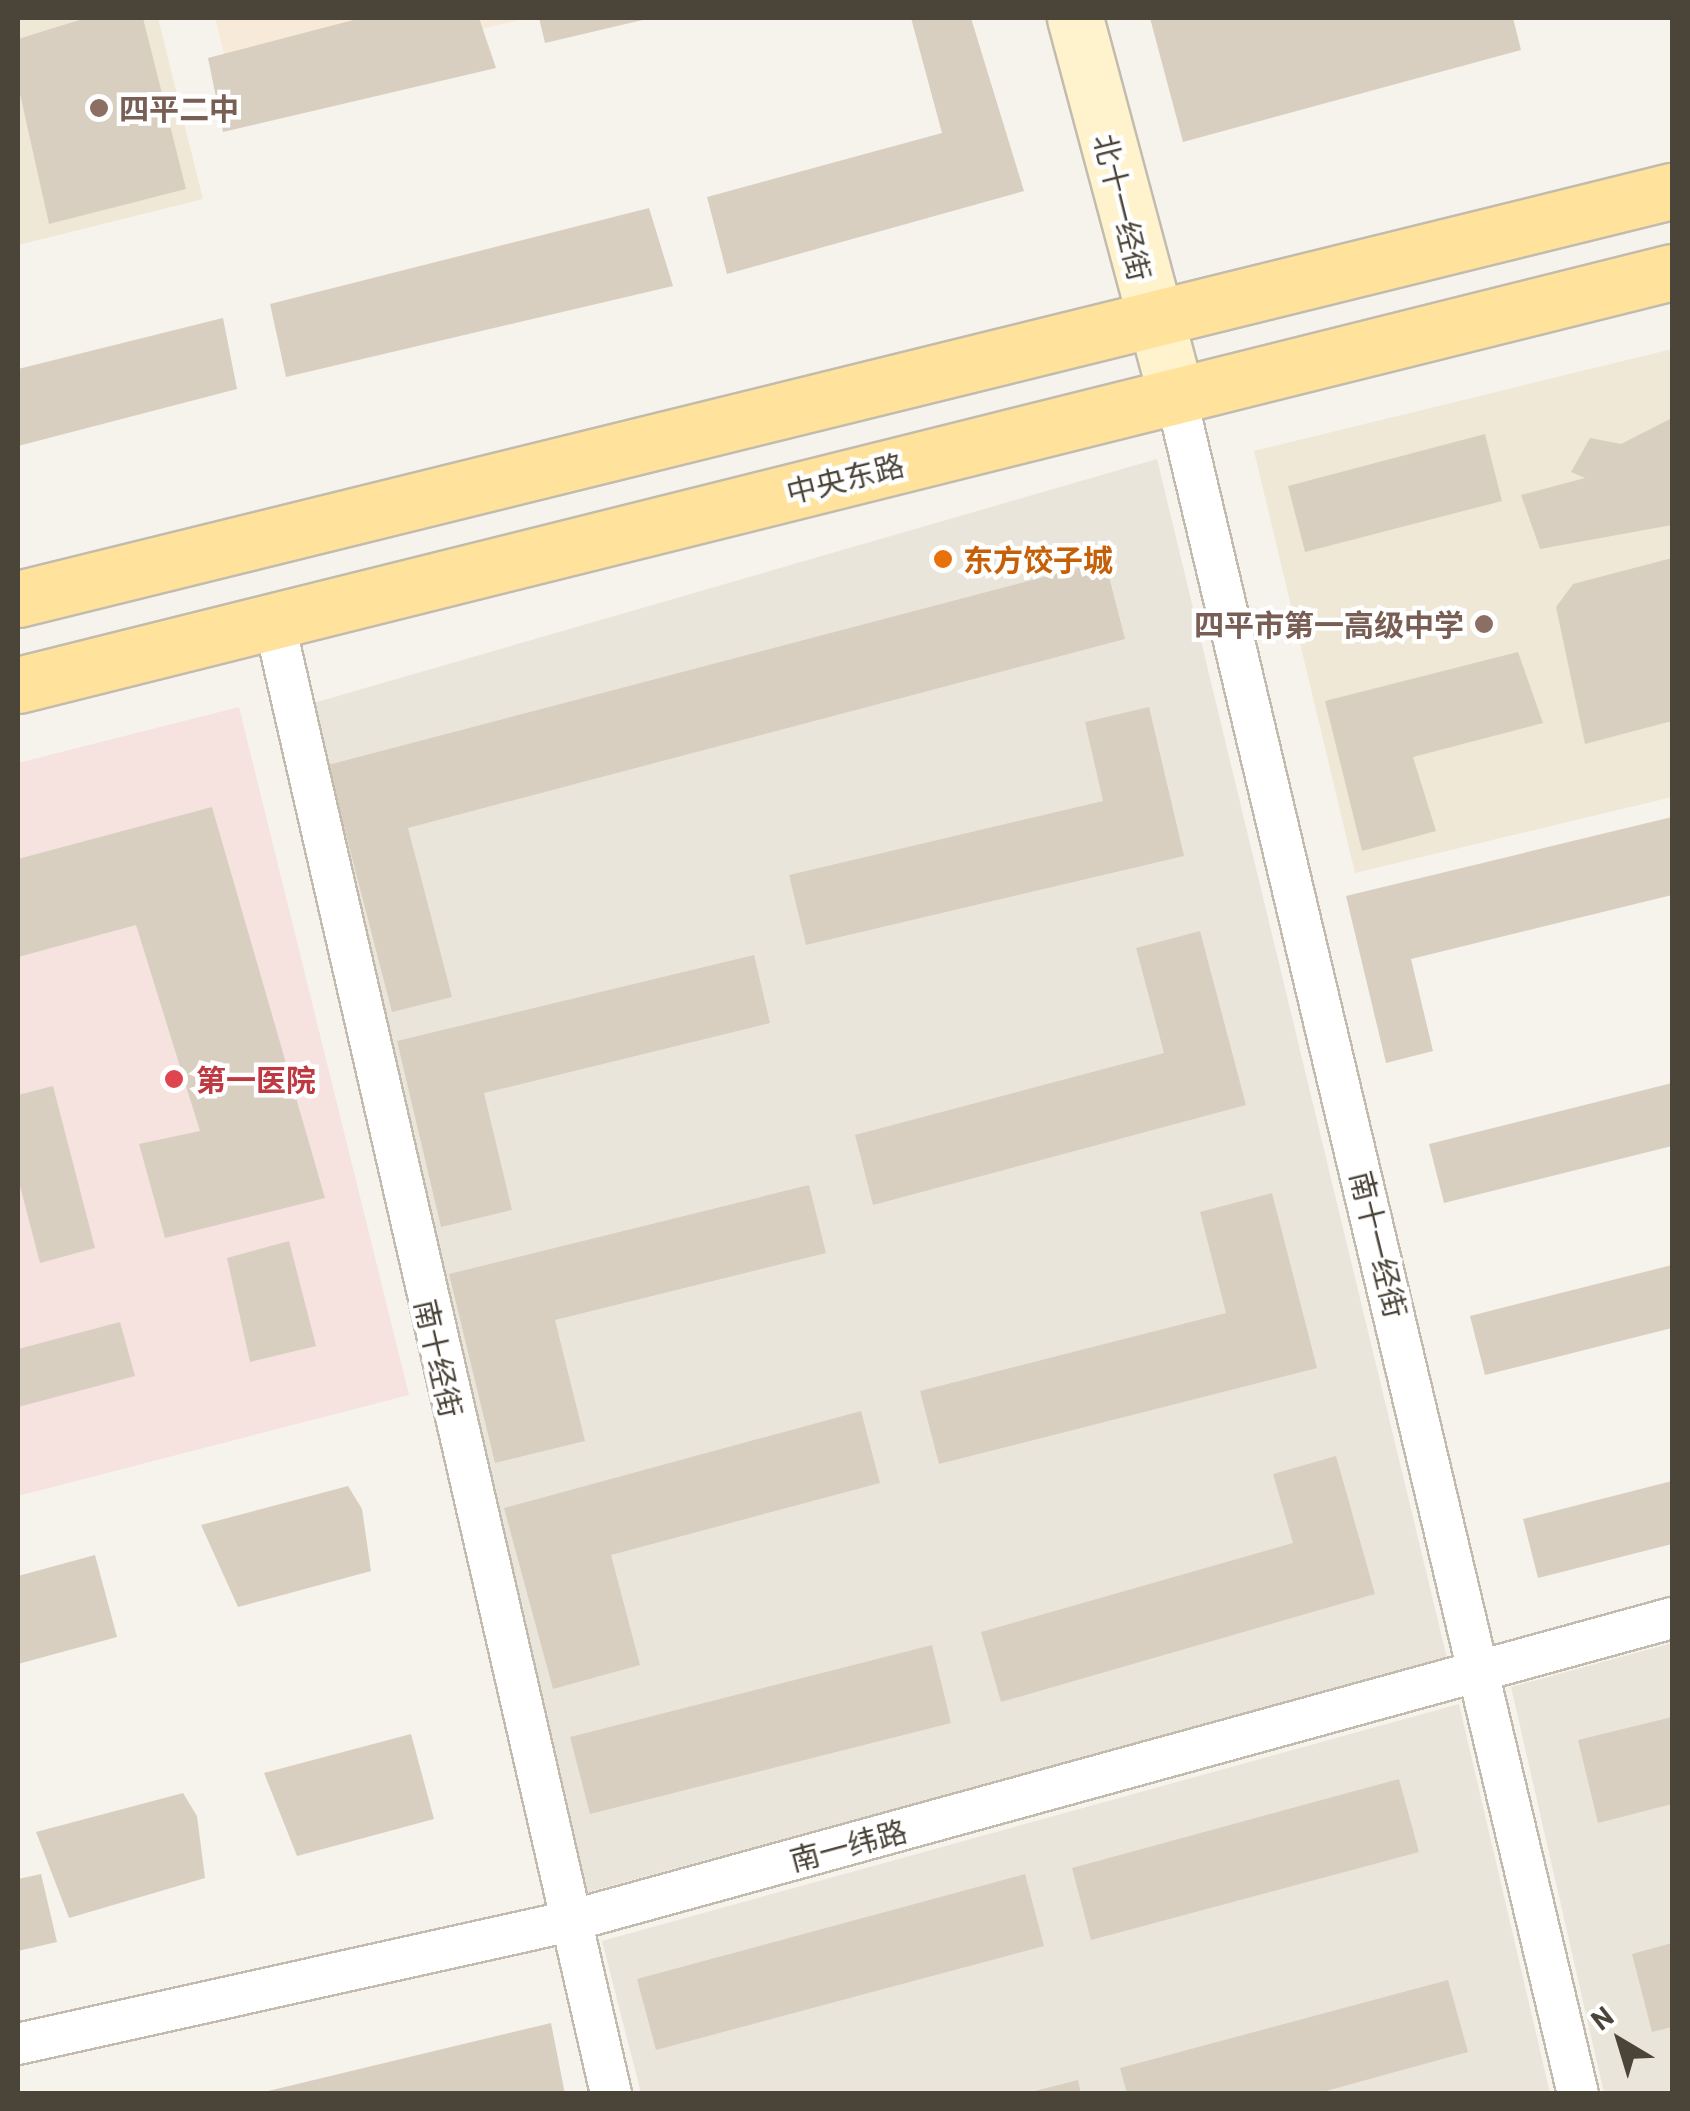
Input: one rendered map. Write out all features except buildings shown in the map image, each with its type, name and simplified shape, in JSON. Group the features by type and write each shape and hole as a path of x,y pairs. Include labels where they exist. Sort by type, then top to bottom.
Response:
{"main road":[{"path":"18,599 1672,191"},
{"name":"中央东路","path":"18,685 1672,272"}],"street":[{"name":"北十一经街","path":"1076,18 1151,320 1176,396"},
{"name":"南十一经街","path":"1176,396 1482,1672 1578,2094"},
{"name":"南十经街","path":"274,621 566,1922 612,2094"},
{"name":"南一纬路","path":"18,2044 566,1922 1672,1618"}],"shaded area":[{"name":"四平二中","path":"18,18 158,18 203,199 18,245"},
{"path":"215,18 528,18 233,88"},
{"name":"四平市第一高级中学","path":"1672,349 1672,797 1355,873 1254,451"},
{"path":"1157,459 1447,1658 581,1894 310,704"},
{"name":"第一医院","path":"239,707 409,1395 18,1496 18,763"},
{"path":"1672,1643 1672,2093 1604,2093 1511,1687"},
{"path":"1459,1704 1550,2093 641,2093 602,1941"}],"place":[{"name":"四平二中","path":"99,108"},
{"name":"东方饺子城","path":"943,559"},
{"name":"四平市第一高级中学","path":"1484,624"},
{"name":"第一医院","path":"174,1079"}]}
